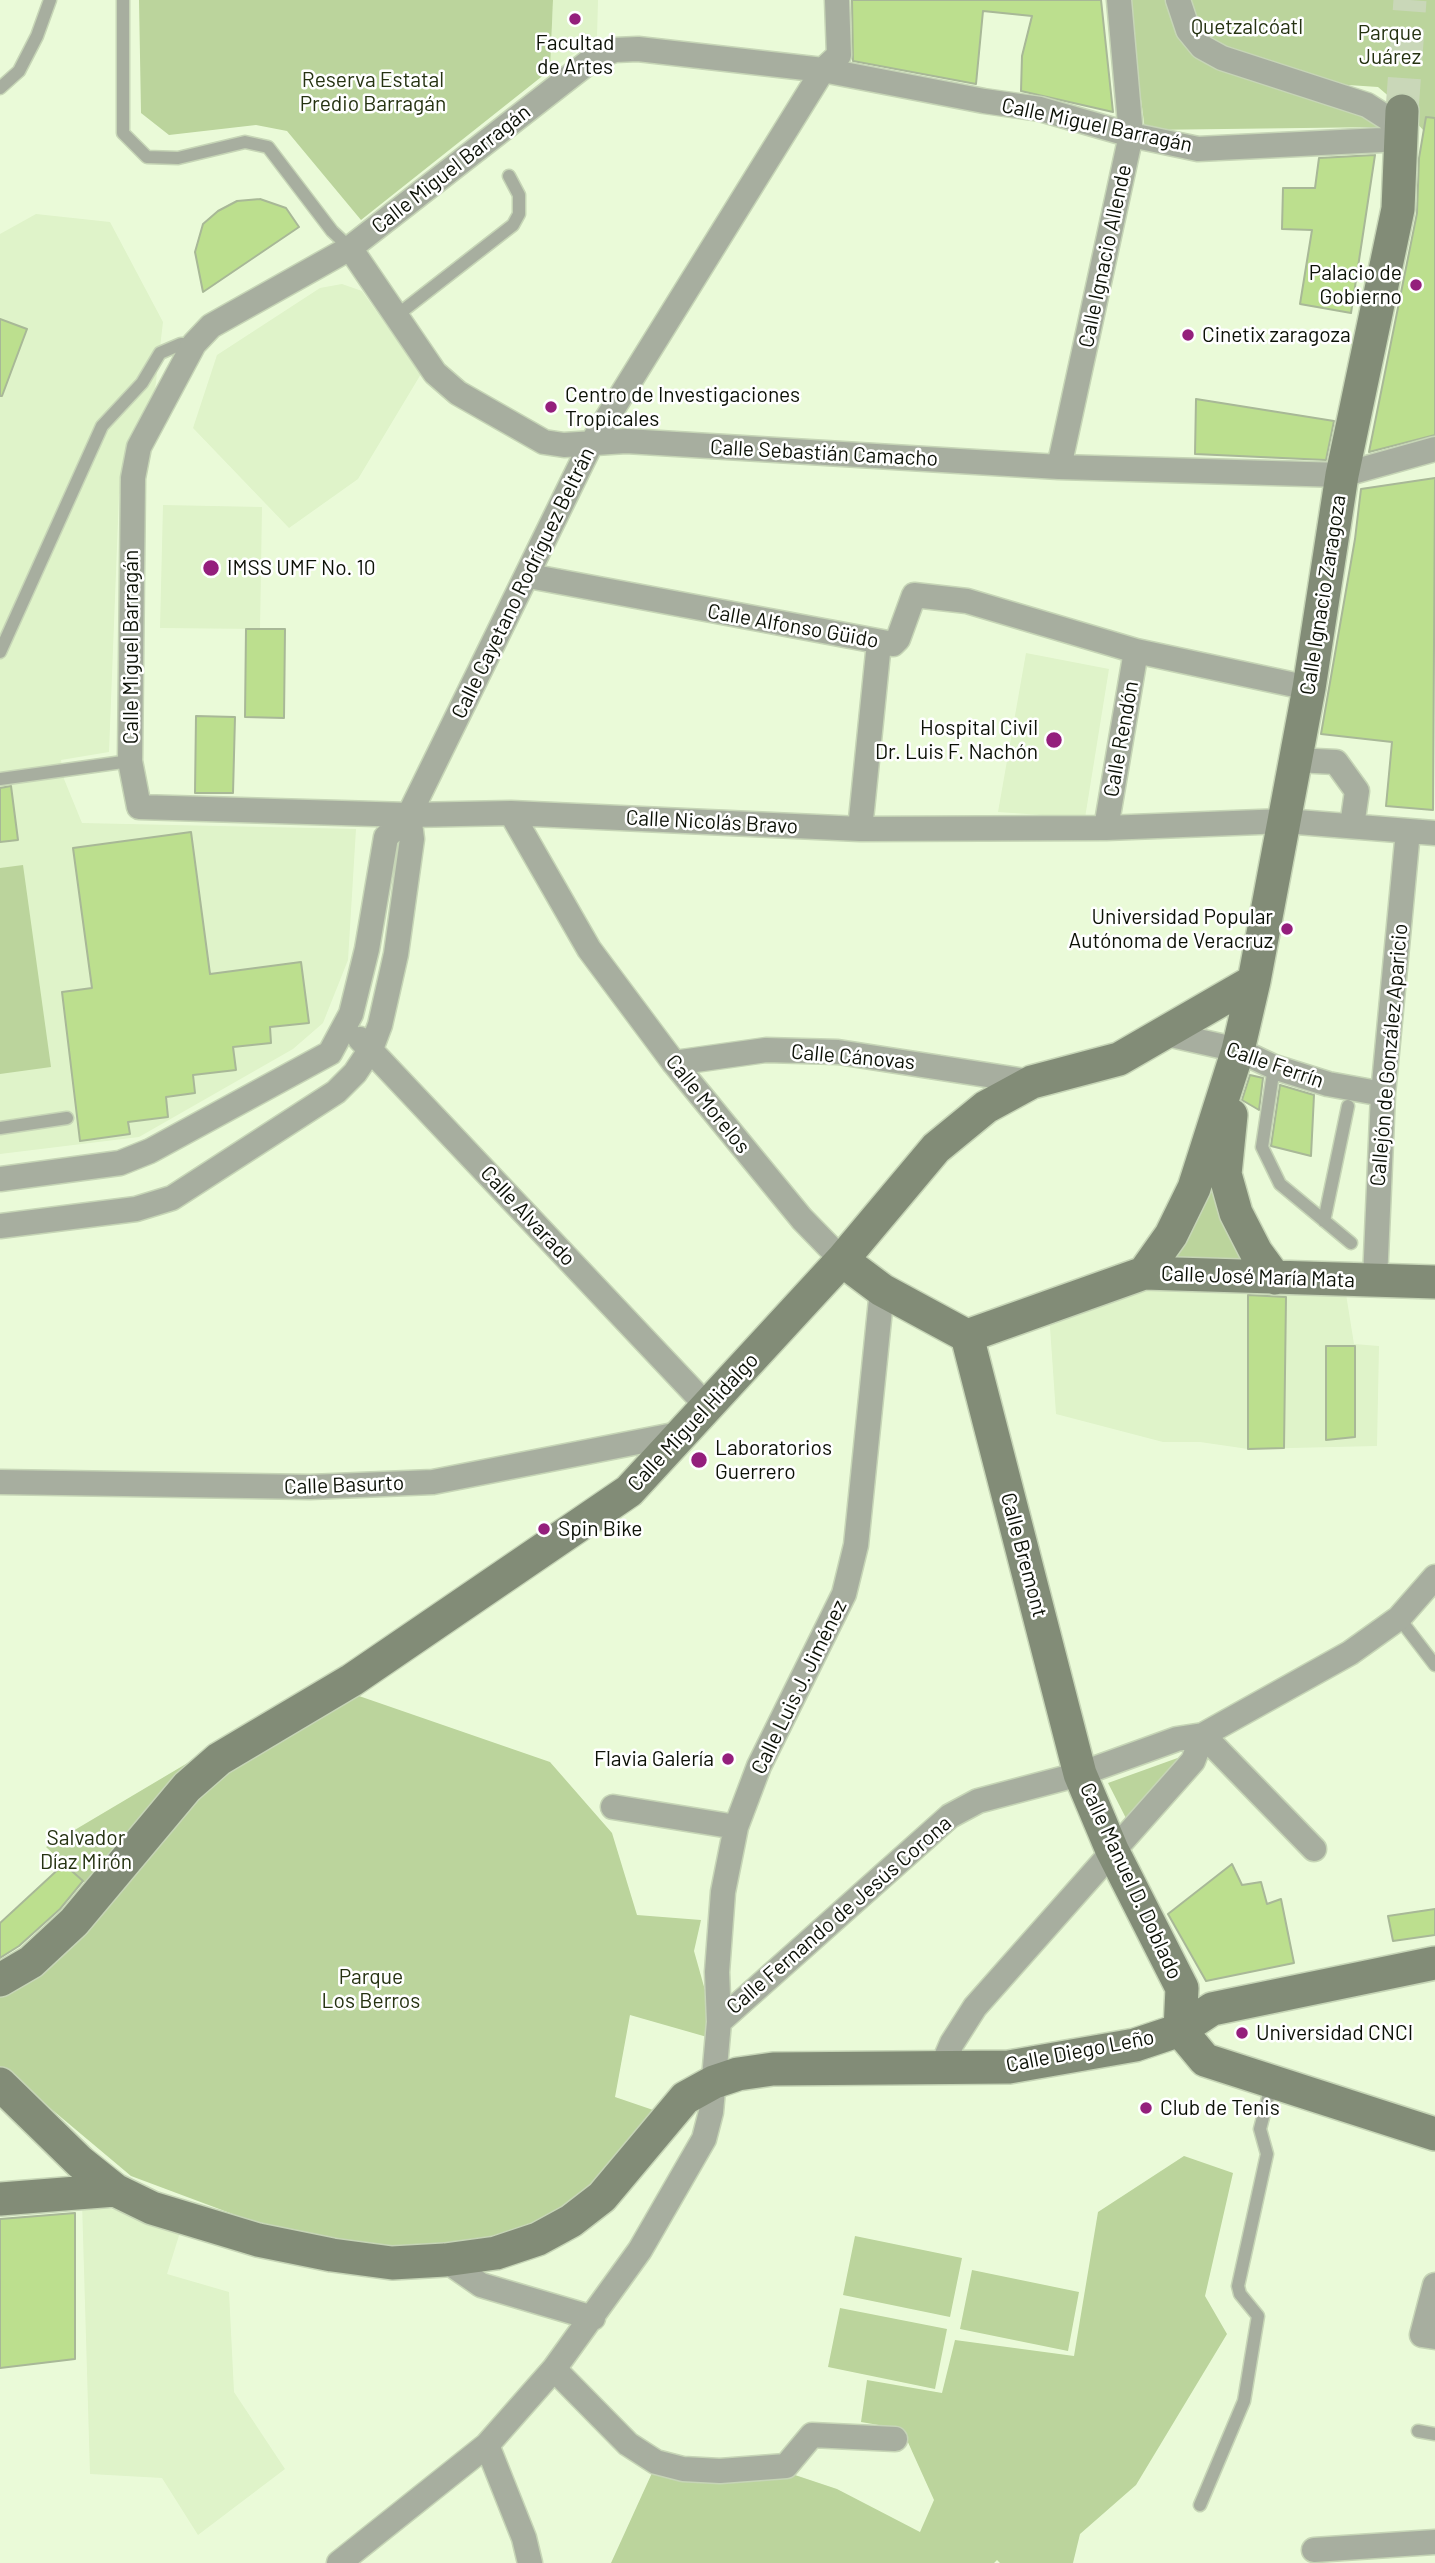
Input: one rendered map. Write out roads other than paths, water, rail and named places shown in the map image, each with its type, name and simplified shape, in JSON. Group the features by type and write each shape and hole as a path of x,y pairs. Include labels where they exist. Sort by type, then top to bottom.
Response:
{"main road":[{"name":"Calle Ignacio Zaragoza","path":"1144,1273 1171,1236 1194,1188 1238,1050 1254,981 1309,688 1342,475 1398,209 1400,123"},
{"name":"Calle Miguel Hidalgo","path":"0,1980 31,1962 74,1922 187,1787 219,1759 352,1680 629,1491 842,1260 936,1148 986,1107 1032,1082 1119,1059 1167,1034 1254,981"},
{"name":"Calle Ignacio Zaragoza","path":"1238,1050 1225,1174 1236,1213 1256,1252 1275,1278"},
{"name":"Calle Morelos","path":"842,1260 882,1290 967,1336"},
{"name":"Calle José María Mata","path":"967,1336 1144,1273 1435,1282"},
{"name":"Calle Bremont","path":"967,1336 1080,1774"},
{"name":"Calle Manuel D. Doblado","path":"1080,1774 1112,1850 1182,1988 1180,2030"},
{"name":"Calle Diego Leño","path":"0,2084 80,2162 115,2190 152,2208 258,2240 332,2255 392,2263 445,2260 496,2253 538,2239 571,2221 602,2197 685,2098 714,2081 773,2069 1009,2067 1135,2045 1180,2030 1212,2010 1435,1963"},
{"path":"1180,2030 1205,2060 1435,2134"},
{"path":"0,2199 115,2190"}],"street":[{"name":"Calle Cayetano Rodríguez Beltrán","path":"0,1179 120,1163 150,1151 330,1053 346,1027 367,949 386,838 409,815 529,576 591,444 823,70 839,55 837,0"},
{"name":"Calle Ignacio Allende","path":"1059,467 1131,135 1118,0"},
{"path":"1178,0 1188,30 1202,47 1222,58 1367,105 1400,123"},
{"name":"Calle Miguel Barragán","path":"139,807 130,761 133,478 139,447 194,344 211,326 350,248 594,58 615,50 638,49 823,70 984,101 1040,108 1131,135 1198,149 1400,123"},
{"name":"Calle Sebastián Camacho","path":"350,248 435,373 458,393 544,442 564,445 626,441 1059,467 1342,475 1435,449"},
{"name":"Calle Alfonso Güido","path":"529,576 894,644 914,595 967,601 1136,651 1309,688"},
{"path":"860,829 878,643"},
{"name":"Calle Rendón","path":"1106,828 1136,651"},
{"path":"1294,760 1336,762 1357,791 1352,825"},
{"name":"Calle Nicolás Bravo","path":"139,807 409,815 511,813 860,829 1106,828 1285,821 1435,833"},
{"name":"Calle Morelos","path":"511,813 589,949 674,1063 802,1219 842,1260"},
{"name":"Calle Cayetano Rodríguez Beltrán","path":"0,1226 136,1209 172,1198 336,1092 355,1073 370,1049 380,1025 397,954 412,839 409,815"},
{"name":"Callejón de González Aparicio","path":"1375,1280 1382,1094 1408,831"},
{"name":"Calle Alvarado","path":"346,1027 370,1049 708,1407"},
{"name":"Calle Ferrín","path":"1167,1034 1238,1050 1274,1067 1328,1084 1382,1094"},
{"name":"Calle Cánovas","path":"674,1063 766,1050 838,1052 1032,1082"},
{"name":"Calle Luis J. Jiménez","path":"339,2563 487,2445 554,2369 593,2318 676,2191 704,2139 711,2112 719,2022 717,1972 723,1892 736,1827 759,1766 844,1594 856,1545 882,1290"},
{"name":"Calle Basurto","path":"0,1482 310,1487 433,1482 684,1433"},
{"name":"Calle Fernando de Jesús Corona","path":"719,2022 950,1816 978,1801 1080,1774 1177,1738 1203,1735 1350,1653 1399,1618 1435,1577"},
{"path":"941,2069 952,2043 975,2007 1193,1761 1203,1735 1314,1849"},
{"path":"613,1807 736,1827"},
{"path":"445,2260 481,2284 593,2318"},
{"path":"1435,2285 1422,2335 1435,2337"},
{"path":"554,2369 628,2444 656,2462 682,2469 720,2471 786,2466 812,2435 895,2440"},
{"path":"487,2445 524,2538 530,2563"},
{"path":"1314,2550 1435,2542"}],"lane":[{"path":"0,88 19,71 37,36 50,0"},
{"path":"122,0 123,133 148,157 178,158 245,142 268,148 332,231 350,248"},
{"path":"396,316 513,225 519,214 519,195 509,176"},
{"path":"0,652 102,426 142,383 160,354 181,344 194,344"},
{"path":"142,383 160,374 169,376 175,384"},
{"path":"0,779 130,761"},
{"path":"1274,1067 1262,1147 1280,1184 1351,1243"},
{"path":"1324,1221 1348,1106"},
{"path":"0,1128 67,1118"},
{"path":"1399,1618 1435,1665"},
{"path":"1200,2505 1244,2401 1258,2316 1240,2294 1238,2286 1267,2154 1260,2129 1272,2082"},
{"path":"1418,2431 1435,2434"}],"tunnel":[{"path":"1402,111 1410,0"}],"place":[{"name":"Facultad de Artes","path":"575,19"},
{"name":"Palacio de Gobierno","path":"1416,285"},
{"name":"Cinetix zaragoza","path":"1188,335"},
{"name":"Centro de Investigaciones Tropicales","path":"551,407"},
{"name":"IMSS UMF No. 10","path":"211,568"},
{"name":"Hospital Civil Dr. Luis F. Nachón","path":"1054,740"},
{"name":"Universidad Popular Autónoma de Veracruz","path":"1287,929"},
{"name":"Laboratorios Guerrero","path":"699,1460"},
{"name":"Spin Bike","path":"544,1529"},
{"name":"Flavia Galería","path":"728,1759"},
{"name":"Universidad CNCI","path":"1242,2033"},
{"name":"Club de Tenis","path":"1146,2108"}],"park label":[{"name":"Quetzalcóatl","path":"1247,27"},
{"name":"Parque Juárez","path":"1390,45"},
{"name":"Reserva Estatal Predio Barragán","path":"373,92"},
{"name":"Salvador Díaz Mirón","path":"86,1850"},
{"name":"Parque Los Berros","path":"371,1989"}]}
